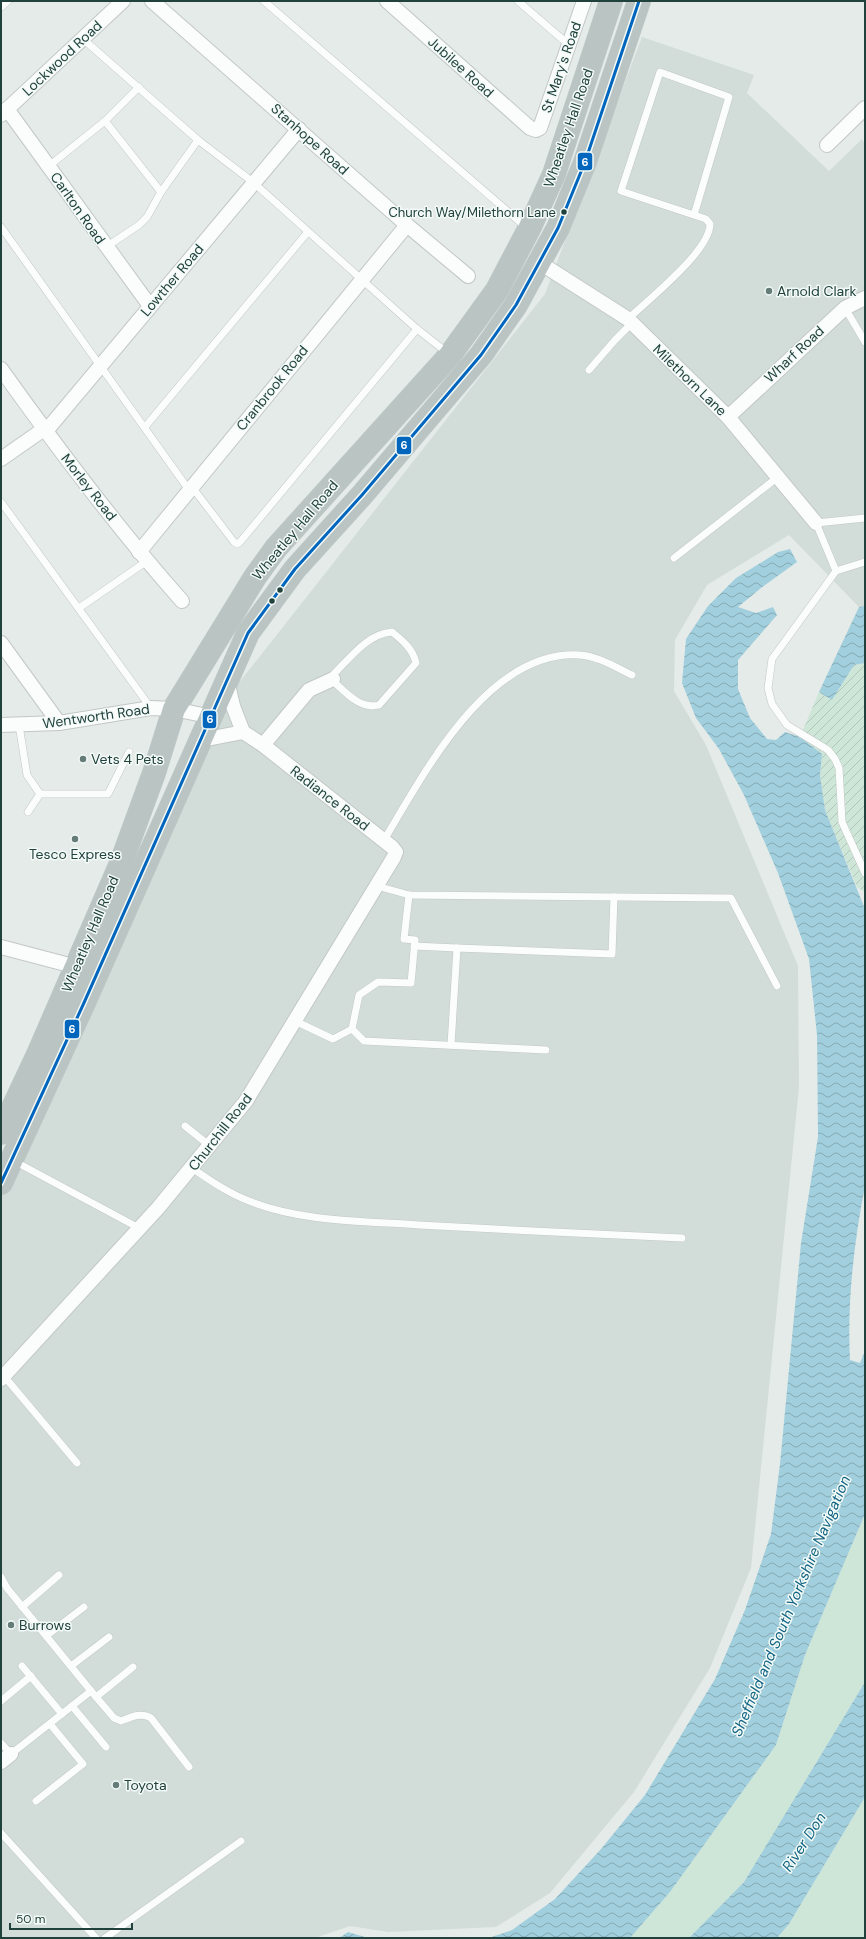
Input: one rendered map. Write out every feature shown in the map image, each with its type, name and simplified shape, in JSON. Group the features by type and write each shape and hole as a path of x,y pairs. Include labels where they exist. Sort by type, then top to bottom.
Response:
{"highway":[{"name":"Wheatley Hall Road","path":"1,1133 39,1052 121,863 154,773 182,710 254,577 276,548 450,355 497,290 529,230 554,174 611,1"},
{"name":"Wheatley Hall Road","path":"1,1183 202,740 226,681 248,633 295,569 362,495 481,355 516,305 558,228 585,162 639,1"}],"street":[{"name":"Lockwood Road","path":"4,112 124,1"},
{"name":"Stanhope Road","path":"152,1 407,225 468,276"},
{"name":"Jubilee Road","path":"387,1 530,128 536,130"},
{"name":"St Mary's Road","path":"536,130 540,128 584,1"},
{"path":"827,145 865,108"},
{"name":"Carlton Road","path":"4,112 49,166 150,306"},
{"name":"Lowther Road","path":"1,459 45,430 101,367 150,306 299,130"},
{"name":"Cranbrook Road","path":"143,557 190,488 407,225"},
{"name":"Milethorn Lane","path":"540,263 630,321 728,417 816,523"},
{"name":"Wharf Road","path":"728,417 845,308 865,298"},
{"name":"Morley Road","path":"1,369 45,430 143,557 182,601"},
{"path":"1,643 59,723"},
{"path":"263,745 309,690 333,679"},
{"path":"202,740 242,732 226,681"},
{"name":"Wentworth Road","path":"1,725 59,723 151,708 182,710"},
{"path":"182,710 212,717"},
{"name":"Radiance Road","path":"242,732 263,745 384,840 396,852"},
{"name":"Churchill Road","path":"3,1378 192,1168 246,1101 377,886 396,852"},
{"path":"1,947 76,967"}],"lane":[{"path":"1,7 8,1"},
{"path":"264,1 529,230"},
{"path":"518,1 569,45"},
{"path":"83,39 198,140 254,183 417,330 450,355"},
{"path":"589,370 630,321 693,258 704,243 710,230 710,224 706,219 621,191 660,72 729,97 694,215"},
{"path":"49,166 105,121 139,87"},
{"path":"105,121 161,192"},
{"path":"106,247 139,225 147,216 161,192 198,140"},
{"path":"1,227 190,488 237,544 417,330"},
{"path":"145,427 308,233"},
{"path":"845,308 865,342"},
{"path":"674,558 778,477"},
{"path":"1,502 151,708"},
{"path":"836,571 816,523 865,518"},
{"path":"79,608 143,557"},
{"path":"865,562 836,571 772,659 769,671 768,688 772,704 787,725 828,750 835,758 838,768 842,822 865,873"},
{"path":"392,632 407,645 414,656 416,663 379,705 372,707 364,706 358,702 341,688 333,679 333,675 368,641 378,634 392,632"},
{"path":"384,840 440,750 485,695 500,682 526,666 556,655 579,655 594,657 632,675"},
{"path":"19,725 27,775 40,794"},
{"path":"40,794 108,794 129,752"},
{"path":"28,812 40,794"},
{"path":"377,886 410,895 731,898 777,986"},
{"path":"352,1029 359,996 378,982 411,983 415,940 404,939 410,895"},
{"path":"414,946 612,954 614,897"},
{"path":"450,1045 457,948"},
{"path":"294,1021 333,1039 352,1029"},
{"path":"352,1029 364,1041 546,1050"},
{"path":"185,1126 210,1146"},
{"path":"12,1160 139,1228"},
{"path":"192,1168 221,1188 250,1202 278,1210 314,1217 468,1228 682,1238"},
{"path":"3,1378 77,1463"},
{"path":"22,1607 59,1576"},
{"path":"1,1578 22,1607 114,1718 121,1721 138,1715 145,1715 151,1718 189,1767"},
{"path":"46,1636 84,1606"},
{"path":"71,1666 109,1636"},
{"path":"22,1666 32,1676 62,1714"},
{"path":"1,1743 6,1758 72,1706 94,1694 133,1667"},
{"path":"1,1701 32,1676"},
{"path":"72,1706 106,1747"},
{"path":"36,1801 83,1764 50,1724"},
{"path":"1,1833 96,1938"},
{"path":"105,1938 241,1841"}],"shaded area":[{"path":"642,37 754,75 747,93 829,171 862,139 865,145 865,606 859,607 789,535 707,585 675,640 674,691 706,745 798,966 799,1087 751,1568 710,1668 634,1792 550,1893 496,1927 388,1932 350,1926 315,1938 1,1938 1,1183 212,717 545,294"}],"green space":[{"path":"865,663 865,892 857,887 825,810 820,775 822,754 800,737 819,692 832,700 854,665"},
{"path":"865,1514 865,1682 744,1882 689,1938 630,1938 670,1892 776,1745 805,1655"},
{"path":"865,1797 865,1938 777,1938 789,1924"}],"water":[{"name":"Sheffield and South Yorkshire Navigation","path":"790,549 797,562 738,607 756,613 773,607 777,615 738,660 738,689 750,718 767,739 776,740 785,732 800,737 822,754 820,775 825,810 865,909 865,1186 852,1272 849,1338 850,1360 860,1363 865,1351 865,1514 805,1655 776,1745 670,1892 630,1938 489,1938 512,1930 555,1899 601,1849 645,1795 715,1679 745,1610 771,1534 780,1464 801,1243 818,1137 817,1035 809,959 778,873 744,795 719,749 696,718 682,683 686,639 708,606 736,578 778,552"},
{"path":"865,606 865,663 854,665 832,700 819,692 859,607"},
{"name":"River Don","path":"865,1682 865,1797 789,1924 777,1938 689,1938 744,1882"},
{"path":"348,1932 368,1938 339,1938"}],"transit line":[{"name":"6","path":"1,1183 83,1005 248,633 295,569 362,495 481,355 516,305 558,228 585,162 639,1"}],"place":[{"name":"Church Way/Milethorn Lane","path":"564,212"},
{"name":"Arnold Clark","path":"769,291"},
{"name":"Vets 4 Pets","path":"83,759"},
{"name":"Tesco Express","path":"75,839"},
{"name":"Burrows","path":"11,1625"},
{"name":"Toyota","path":"116,1785"}]}
